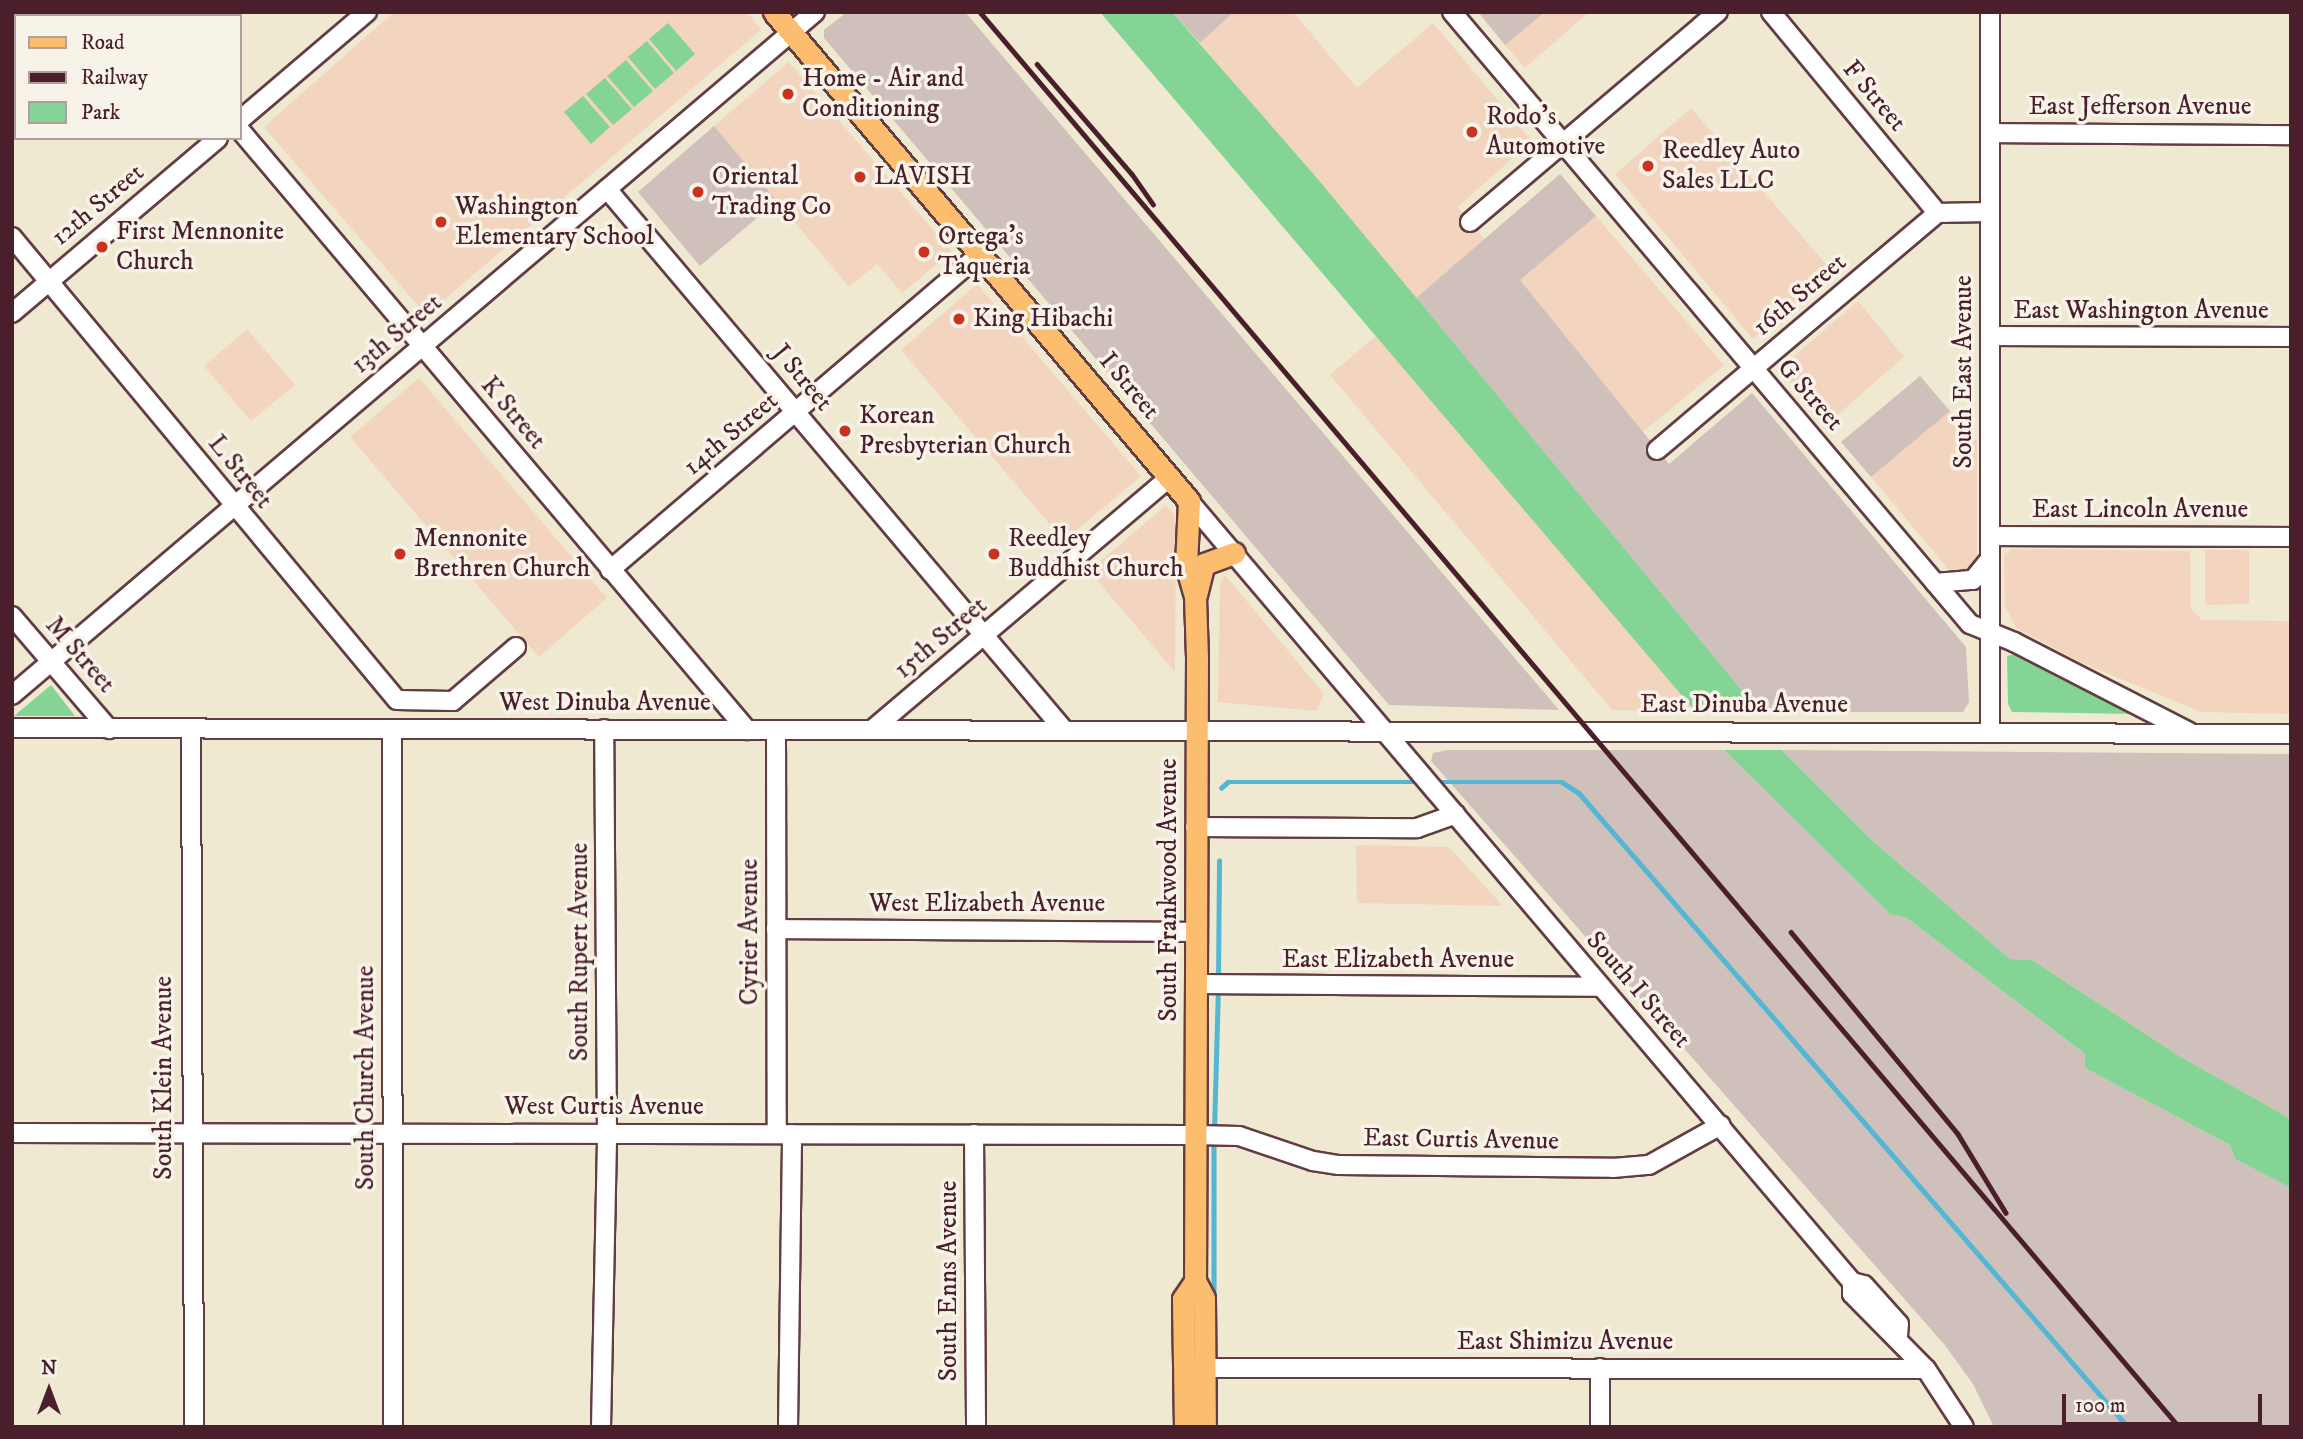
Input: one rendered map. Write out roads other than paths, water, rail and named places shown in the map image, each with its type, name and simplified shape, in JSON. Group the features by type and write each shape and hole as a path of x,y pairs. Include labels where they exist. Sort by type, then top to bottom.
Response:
{"main road":[{"name":"I Street","path":"774,12 1189,501"},
{"name":"South Frankwood Avenue","path":"1189,501 1186,565 1195,597 1197,731 1195,1281 1204,1298 1205,1427"},
{"path":"1195,597 1204,564 1234,553"},
{"name":"South Frankwood Avenue","path":"1185,1427 1183,1299 1195,1281"}],"street":[{"path":"242,118 367,12"},
{"name":"13th Street","path":"12,695 815,12"},
{"name":"G Street","path":"1452,12 1970,624 2190,733"},
{"path":"1470,222 1718,12"},
{"name":"F Street","path":"1771,12 1937,213"},
{"name":"South East Avenue","path":"1990,12 1990,732"},
{"name":"K Street","path":"242,132 747,730"},
{"name":"East Jefferson Avenue","path":"1990,133 2291,135"},
{"name":"12th Street","path":"12,313 216,140"},
{"name":"J Street","path":"607,189 1064,730"},
{"path":"1937,213 1990,212"},
{"name":"16th Street","path":"1657,450 1937,213"},
{"name":"L Street","path":"12,237 397,700 447,702 516,647"},
{"name":"14th Street","path":"610,570 980,254"},
{"name":"East Washington Avenue","path":"1991,336 2291,337"},
{"name":"15th Street","path":"873,729 1170,478"},
{"name":"I Street","path":"1189,501 1385,732"},
{"name":"East Lincoln Avenue","path":"1990,536 2291,537"},
{"path":"1935,583 1973,580 1990,559"},
{"name":"M Street","path":"12,616 109,729"},
{"name":"West Dinuba Avenue","path":"12,728 1197,731"},
{"name":"South Klein Avenue","path":"191,729 190,1133 194,1427"},
{"name":"South Church Avenue","path":"392,729 393,1427"},
{"name":"South Rupert Avenue","path":"601,1427 607,1134 604,729"},
{"name":"Cyrier Avenue","path":"776,730 776,929 784,1134 788,1427"},
{"name":"East Dinuba Avenue","path":"1197,731 2291,734"},
{"name":"South I Street","path":"1385,732 1852,1282 1853,1294 1888,1334 1898,1336 1926,1369 1964,1427"},
{"path":"1195,827 1417,828 1456,814"},
{"name":"West Elizabeth Avenue","path":"776,929 1197,932"},
{"name":"East Elizabeth Avenue","path":"1197,984 1598,986"},
{"name":"East Curtis Avenue","path":"1195,1135 1239,1136 1312,1161 1339,1165 1613,1168 1649,1165 1721,1125"},
{"name":"West Curtis Avenue","path":"12,1133 1195,1135"},
{"name":"South Enns Avenue","path":"974,1134 976,1427"},
{"name":"East Shimizu Avenue","path":"1205,1368 1926,1369"},
{"path":"1600,1368 1600,1427"}],"waterway":[{"path":"1221,788 1228,782 1416,782"},
{"path":"1442,782 1562,782 1579,793 2128,1427"},
{"path":"1218,980 1219,861"},
{"path":"1214,1130 1218,988"},
{"path":"1214,1139 1214,1301"}],"railway":[{"path":"980,12 2179,1427"},
{"path":"1037,64 1132,174 1153,204"},
{"path":"1791,932 1958,1134 2006,1213"}],"place":[{"name":"Home - Air and Conditioning","path":"788,94"},
{"name":"Rodo's Automotive","path":"1472,132"},
{"name":"Reedley Auto Sales LLC","path":"1648,166"},
{"name":"LAVISH","path":"860,177"},
{"name":"Oriental Trading Co","path":"698,192"},
{"name":"Washington Elementary School","path":"441,222"},
{"name":"First Mennonite Church","path":"102,247"},
{"name":"Ortega's Taqueria","path":"924,252"},
{"name":"King Hibachi","path":"959,319"},
{"name":"Korean Presbyterian Church","path":"845,431"},
{"name":"Mennonite Brethren Church","path":"400,554"},
{"name":"Reedley Buddhist Church","path":"994,554"}]}
